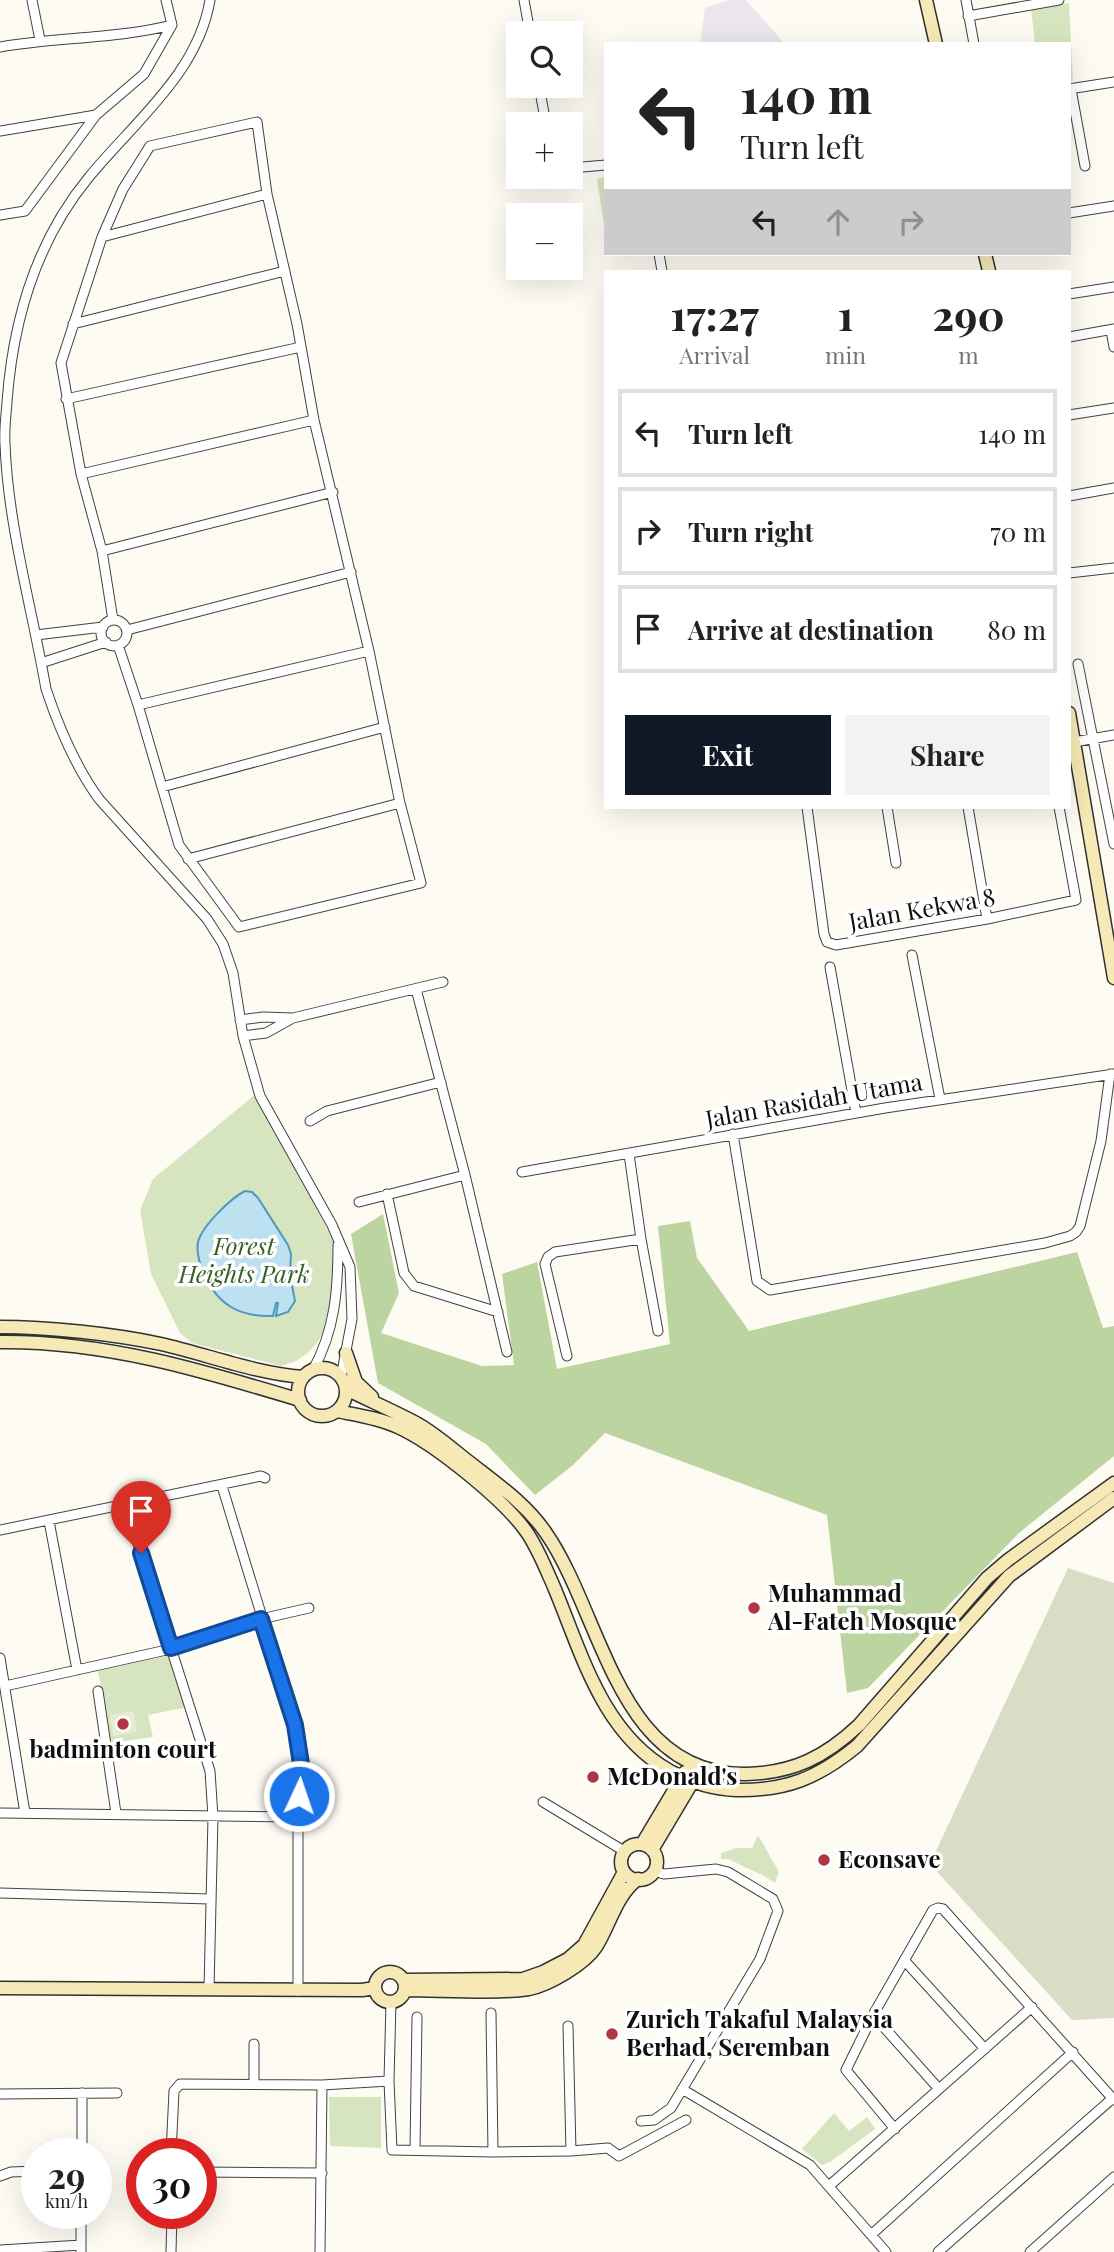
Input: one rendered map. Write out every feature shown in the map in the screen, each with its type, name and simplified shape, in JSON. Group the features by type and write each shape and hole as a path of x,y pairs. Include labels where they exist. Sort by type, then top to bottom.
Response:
{"street":[{"path":"32,0 40,40"},
{"path":"0,215 25,211 96,115 144,74 172,25 166,0"},
{"path":"210,0 207,18 190,55 170,85 89,178 63,213 43,248 22,310 9,378 4,442 8,483 41,663 56,720 87,784 208,919 223,944 233,973 243,1037 260,1096 332,1225 350,1267 352,1319 346,1353 344,1401 337,1411"},
{"path":"524,0 528,21"},
{"path":"926,0 936,42"},
{"path":"965,0 974,42"},
{"path":"968,16 1059,0"},
{"path":"0,47 40,40 149,31 172,25"},
{"path":"1071,89 1114,82"},
{"path":"1071,94 1086,166"},
{"path":"0,131 96,115"},
{"path":"113,620 102,551 81,474 61,363 102,237 123,188 150,146 257,122 267,194 301,347 314,420 369,651 400,803 421,883 239,927 179,845 118,645"},
{"path":"583,167 604,165"},
{"path":"102,237 267,194"},
{"path":"1071,213 1114,206"},
{"path":"73,324 285,271"},
{"path":"1071,294 1114,287"},
{"path":"1071,337 1113,329 1114,347"},
{"path":"66,399 301,347"},
{"path":"1071,415 1114,408"},
{"path":"81,474 314,420"},
{"path":"1071,496 1114,488"},
{"path":"102,551 332,492"},
{"path":"1071,573 1114,568"},
{"path":"127,630 351,572"},
{"path":"36,635 103,627 113,620"},
{"path":"113,620 123,624 127,630 126,638 118,645"},
{"path":"103,627 102,635 106,642"},
{"path":"41,663 106,642 118,645"},
{"path":"138,705 369,651"},
{"path":"1078,664 1114,844"},
{"path":"1071,725 1111,937 1114,978"},
{"path":"162,787 385,727"},
{"path":"1074,742 1114,736"},
{"path":"188,859 400,803"},
{"name":"Jalan Kekwa 8","path":"807,809 827,942 836,945 987,919 1076,900 1059,809"},
{"path":"887,809 896,863"},
{"path":"968,809 987,919"},
{"path":"912,955 940,1099"},
{"path":"830,967 856,1112"},
{"path":"240,1020 293,1018 443,982"},
{"path":"416,989 465,1175 507,1352"},
{"path":"243,1037 266,1033 293,1018"},
{"path":"733,1134 757,1281 770,1290 1045,1243 1076,1232 1080,1226 1101,1141 1112,1074"},
{"name":"Jalan Rasidah Utama","path":"522,1172 856,1112 1112,1074"},
{"path":"310,1121 327,1111 441,1082"},
{"path":"629,1154 658,1331"},
{"path":"359,1202 465,1175"},
{"path":"387,1194 404,1273 408,1280 414,1286 498,1312"},
{"path":"567,1356 546,1261 555,1252 641,1239"},
{"path":"338,1240 338,1289 334,1317 324,1349 298,1388 300,1401 307,1410 318,1415 337,1411 373,1418 414,1436 494,1497 516,1519 541,1556 611,1717 635,1746 652,1761 688,1779 722,1789 765,1790 806,1780 834,1765 857,1746 1009,1576 1114,1498"},
{"path":"0,1327 61,1331 161,1344 280,1375 308,1374 325,1368 386,1409 431,1432 515,1498 547,1533 575,1586 629,1706 645,1727 667,1750 696,1765 738,1774 772,1774 798,1765 831,1748 859,1725 987,1578 1114,1483"},
{"path":"0,1342 85,1348 144,1356 300,1401"},
{"path":"346,1353 356,1382 386,1409"},
{"path":"0,1530 261,1476 265,1478"},
{"path":"222,1486 295,1725 301,1764 298,1817 298,1991"},
{"path":"126,1506 210,1771 213,1816 209,1989"},
{"path":"49,1521 77,1670"},
{"path":"5,1686 171,1648 261,1619 309,1608"},
{"path":"0,1658 26,1813"},
{"path":"98,1691 116,1813"},
{"path":"647,1847 696,1765"},
{"path":"543,1802 624,1852"},
{"path":"0,1813 298,1817"},
{"path":"632,1845 647,1847 656,1860 654,1871 638,1879 626,1890 590,1955 548,1982 529,1989 510,1990 404,1985 523,1979 543,1972 568,1959 584,1945 624,1872 621,1862 624,1852 632,1845"},
{"path":"641,2121 654,2120 664,2113 682,2089 760,1959 777,1917 778,1907 773,1899 728,1872 716,1870 664,1874 654,1871"},
{"path":"624,1872 638,1879"},
{"path":"0,1893 210,1899"},
{"path":"895,2129 846,2070 873,2015 933,1910 941,1908 1113,2099 938,2252"},
{"path":"904,1960 985,2049"},
{"path":"388,1972 397,1973 404,1985 400,1998 391,2002 382,2000 375,1988 377,1979 388,1972"},
{"path":"0,1988 298,1991 375,1988"},
{"path":"391,2002 389,2081 392,2150 493,2152 608,2148 619,2155 686,2120"},
{"path":"829,2186 1032,2007"},
{"path":"491,2013 493,2152"},
{"path":"873,2015 939,2089"},
{"path":"415,2150 417,2017"},
{"path":"568,2026 570,2151"},
{"path":"254,2044 254,2084"},
{"path":"871,2235 1073,2052"},
{"path":"172,2138 174,2091 184,2083 322,2085 389,2081"},
{"path":"320,2252 322,2085"},
{"path":"682,2089 802,2159 886,2252"},
{"path":"82,2093 82,2138"},
{"path":"0,2094 117,2094"},
{"path":"0,2176 21,2172"},
{"path":"217,2172 322,2173"},
{"path":"1030,2252 1114,2177"},
{"path":"0,2250 81,2248 81,2229"},
{"path":"171,2252 172,2229"}],"shaded area":[{"path":"729,0 746,0 783,42 700,42 705,8"}],"green space":[{"path":"1069,3 1071,42 1035,42 1031,9"},
{"path":"1071,42 1073,81 1071,82"},
{"path":"604,177 604,224 597,179"},
{"name":"Forest Heights Park","path":"257,1093 333,1241 333,1288 324,1329 309,1352 296,1361 281,1366 192,1343 180,1333 151,1274 140,1210 153,1179"},
{"path":"383,1214 399,1293 381,1333 482,1366 514,1365 502,1274 537,1262 557,1369 670,1344 658,1226 690,1221 697,1258 749,1331 1077,1252 1103,1328 1114,1326 1114,1456 1019,1533 868,1688 847,1693 827,1515 605,1433 573,1465 535,1495 486,1444 378,1383 351,1234"},
{"path":"1068,1568 1114,1583 1114,2018 1072,2020 930,1864"},
{"path":"171,1655 188,1707 148,1715 153,1737 111,1743 98,1671"},
{"name":"badminton court","path":"133,1711 137,1732 113,1736 110,1715"},
{"path":"758,1835 779,1872 775,1883 728,1859 721,1859 721,1853 736,1848 752,1848"},
{"path":"329,2097 381,2097 381,2148 330,2146"},
{"path":"834,2113 849,2131 867,2117 875,2129 822,2165 802,2149"}],"water":[{"path":"245,1191 252,1192 258,1198 291,1254 290,1275 295,1301 288,1312 276,1316 278,1303 273,1316 250,1314 231,1307 210,1285 199,1259 198,1242 205,1228 225,1206"}],"place":[{"name":"Muhammad Al-Fateh Mosque","path":"754,1608"},
{"name":"badminton court","path":"123,1724"},
{"name":"McDonald's","path":"593,1777"},
{"name":"Econsave","path":"824,1860"},
{"name":"Zurich Takaful Malaysia Berhad, Seremban","path":"612,2034"}],"route":[{"path":"141,1553 171,1648 261,1619 295,1725 301,1764 299,1796"}]}
